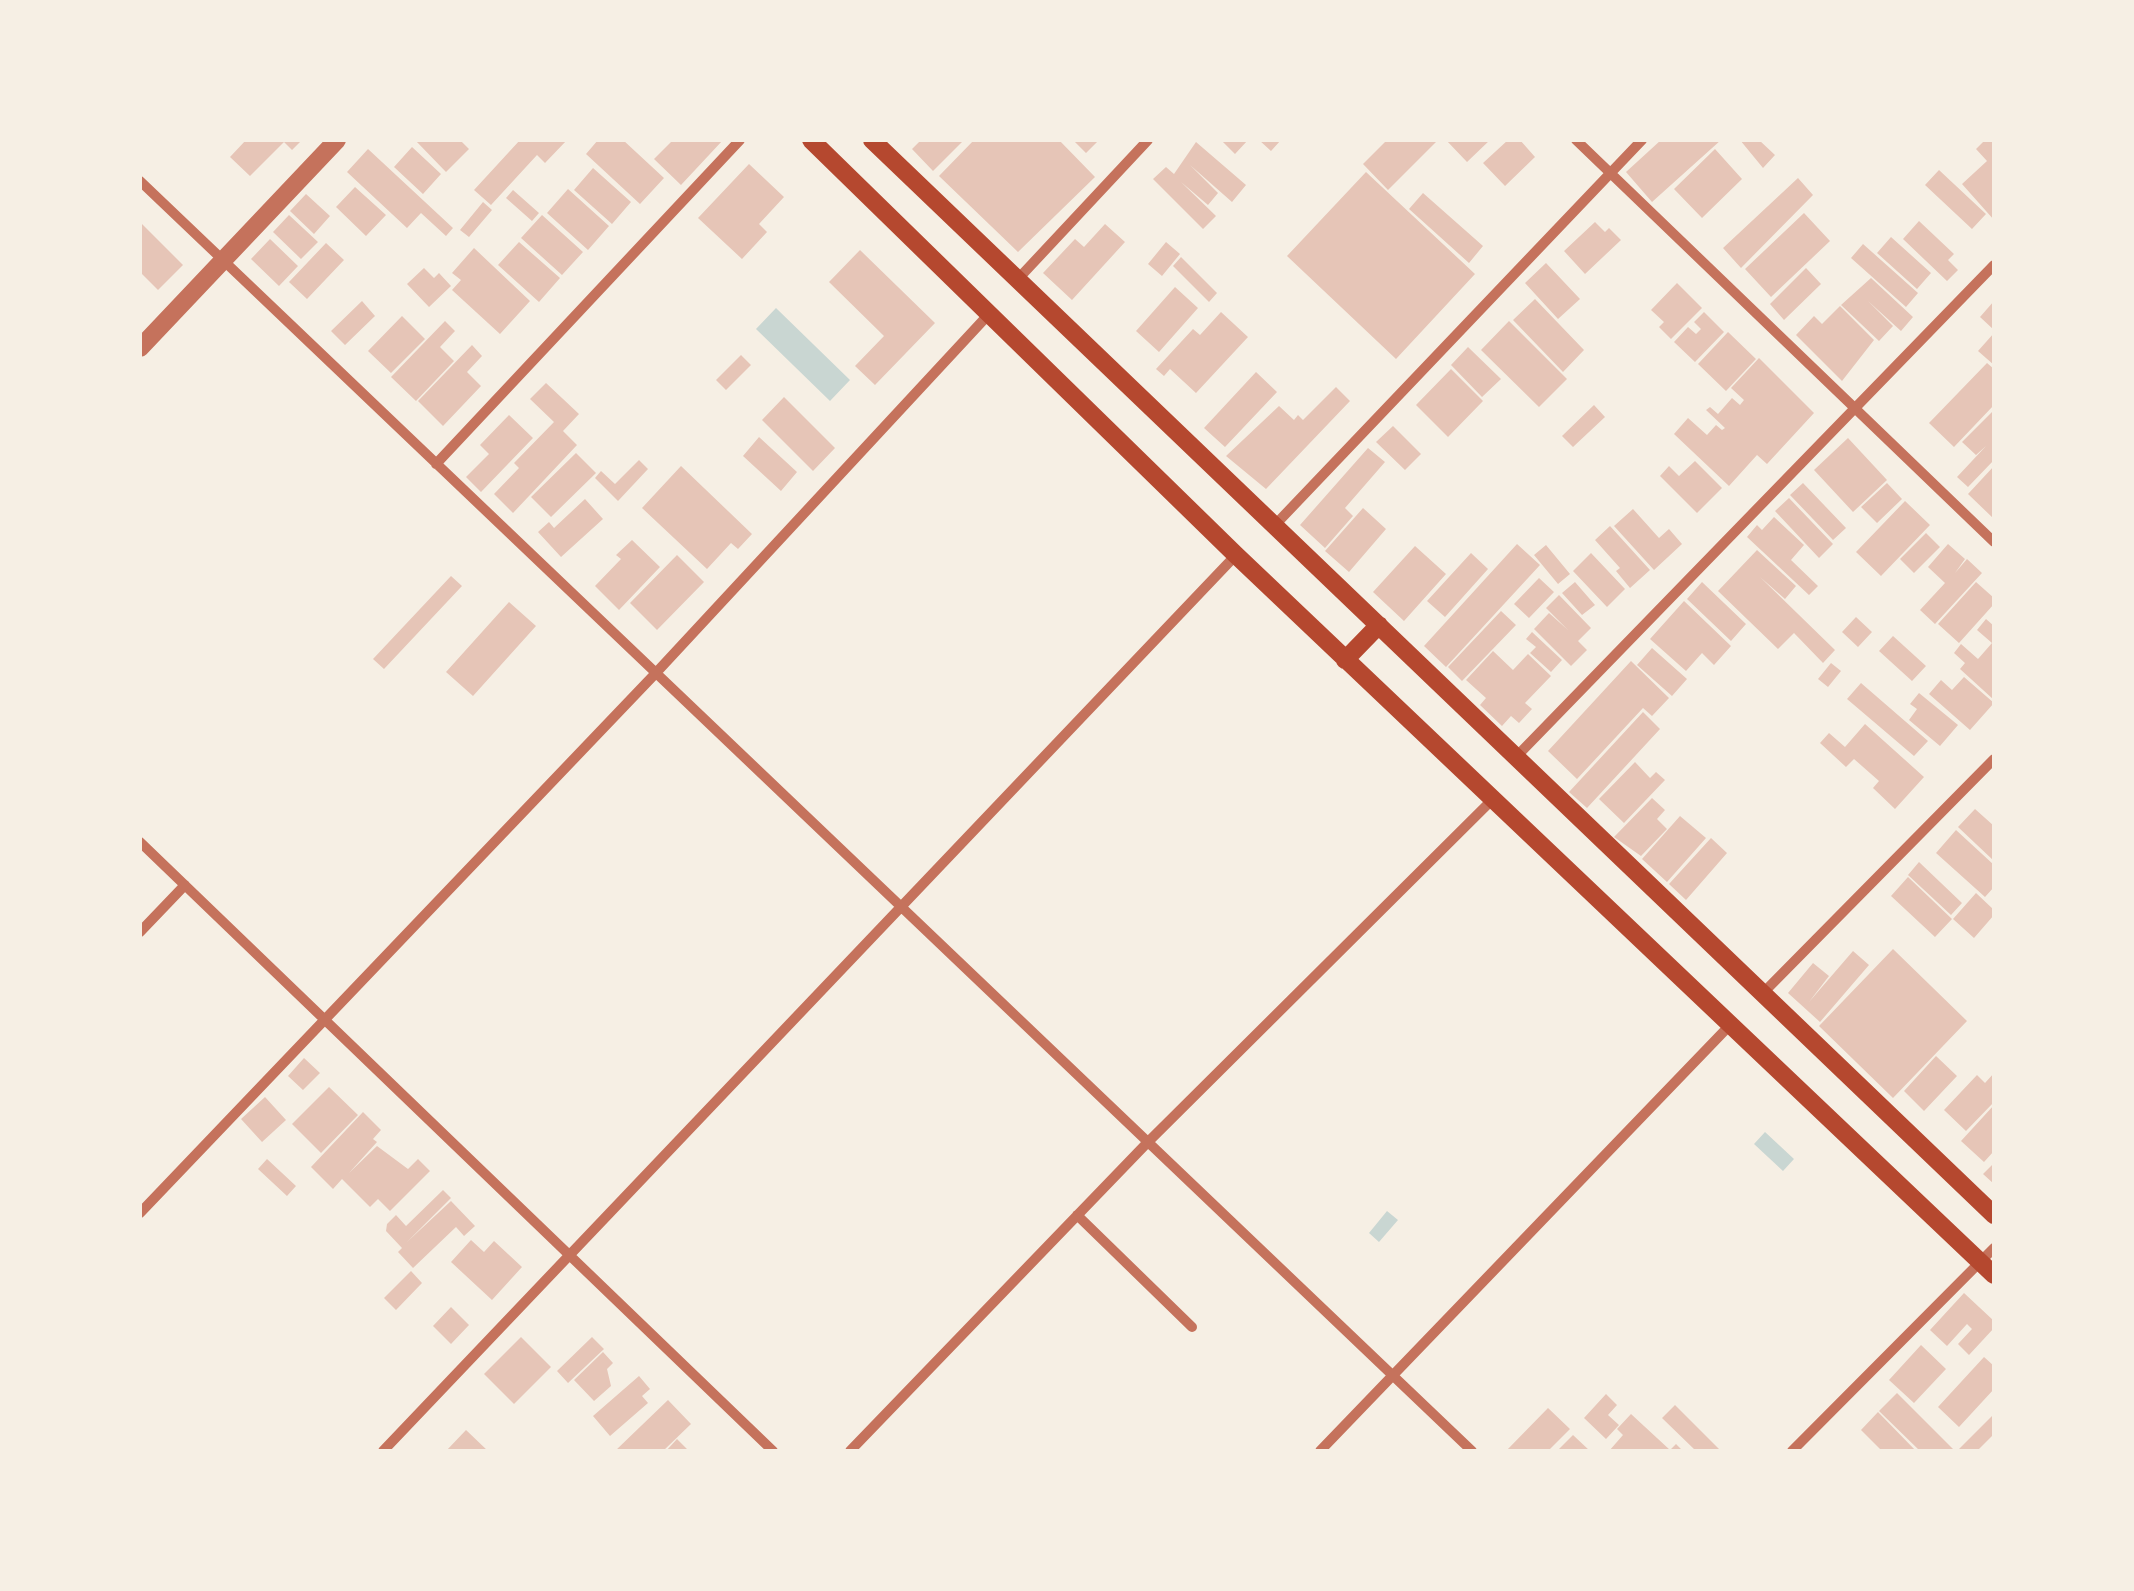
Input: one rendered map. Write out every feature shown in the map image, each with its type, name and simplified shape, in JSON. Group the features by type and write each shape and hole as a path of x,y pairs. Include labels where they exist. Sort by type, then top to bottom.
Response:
{"main road":[{"path":"811,140 1346,660 1730,1024 1990,1262"},
{"path":"872,140 1994,1215"},
{"path":"1346,660 1379,624"}],"street":[{"path":"140,348 338,140"},
{"path":"436,464 740,140"},
{"path":"1018,279 1148,140"},
{"path":"1576,140 1994,542"},
{"path":"1275,525 1642,140"},
{"path":"140,181 1472,1451"},
{"path":"1516,757 1994,265"},
{"path":"140,1213 654,675 989,314"},
{"path":"383,1451 570,1260 1236,555"},
{"path":"1763,993 1994,758"},
{"path":"850,1451 1147,1143 1494,798"},
{"path":"140,842 570,1260 773,1451"},
{"path":"140,932 184,885"},
{"path":"1320,1451 1730,1024"},
{"path":"1078,1215 1192,1328"},
{"path":"1792,1451 1990,1262"}],"shaded area":[{"path":"776,308 850,380 830,401 756,329"},
{"path":"1765,1132 1794,1159 1783,1171 1754,1144"},
{"path":"1387,1211 1398,1220 1379,1242 1369,1233"}],"building":[{"path":"246,140 302,140 292,150 284,142 250,176 230,157"},
{"path":"415,140 460,140 469,149 446,172"},
{"path":"520,140 567,140 545,163 537,155 491,205 474,190"},
{"path":"598,140 623,140 664,178 640,204 586,154"},
{"path":"673,140 723,140 681,185 654,159"},
{"path":"921,140 964,140 933,171 912,149"},
{"path":"974,140 1059,140 1095,177 1018,252 939,176"},
{"path":"1073,140 1099,140 1086,153"},
{"path":"1221,140 1248,140 1235,154"},
{"path":"1259,140 1281,140 1271,151"},
{"path":"1387,140 1438,140 1388,190 1363,164"},
{"path":"1446,140 1490,140 1467,162"},
{"path":"1508,140 1520,140 1535,157 1505,186 1483,163"},
{"path":"1661,140 1721,140 1652,202 1626,172"},
{"path":"1740,140 1759,140 1775,155 1763,168"},
{"path":"1985,140 1994,140 1994,220 1962,184 1987,161 1976,149"},
{"path":"1196,142 1246,185 1232,202 1190,165 1218,193 1208,205 1181,182 1216,216 1203,229 1153,179 1166,167 1174,174"},
{"path":"412,147 441,174 423,194 394,167"},
{"path":"368,149 453,228 446,236 421,213 407,228 347,172"},
{"path":"1715,149 1742,179 1702,218 1674,189"},
{"path":"749,164 784,197 759,224 767,232 742,259 698,218"},
{"path":"593,168 631,202 612,224 574,190"},
{"path":"1939,170 1986,214 1972,229 1925,185"},
{"path":"1366,172 1475,274 1396,359 1287,256"},
{"path":"1798,178 1813,195 1741,268 1723,248"},
{"path":"355,187 386,215 366,236 336,207"},
{"path":"568,189 609,226 588,250 547,213"},
{"path":"513,190 539,213 532,221 506,198"},
{"path":"1423,193 1483,246 1469,263 1409,209"},
{"path":"306,194 330,216 314,234 290,211"},
{"path":"483,202 492,210 469,237 460,230"},
{"path":"1804,213 1830,241 1771,297 1745,269"},
{"path":"289,215 318,242 301,259 273,232"},
{"path":"542,215 583,252 562,275 521,238"},
{"path":"1919,221 1954,254 1948,260 1958,270 1947,281 1903,239"},
{"path":"140,222 183,265 158,290 140,272"},
{"path":"1595,222 1605,232 1609,228 1621,240 1585,274 1564,251"},
{"path":"1105,224 1125,242 1072,300 1043,273 1075,239 1084,247"},
{"path":"1891,237 1931,273 1917,289 1877,253"},
{"path":"270,239 298,266 279,286 251,259"},
{"path":"519,242 560,278 539,302 498,265"},
{"path":"1166,242 1180,254 1162,276 1148,264"},
{"path":"326,243 344,260 307,299 289,282"},
{"path":"1863,244 1918,293 1906,307 1851,258"},
{"path":"474,248 530,301 500,334 452,290 461,280 452,273"},
{"path":"860,250 935,323 875,385 855,366 884,336 829,282"},
{"path":"1181,257 1217,293 1209,302 1173,266"},
{"path":"1546,263 1580,299 1558,319 1525,283"},
{"path":"424,268 434,278 439,273 451,286 429,307 407,284"},
{"path":"1806,268 1821,284 1784,320 1770,304"},
{"path":"1871,278 1913,317 1901,331 1868,301 1893,326 1879,341 1841,305"},
{"path":"1677,283 1702,308 1671,339 1659,327 1664,322 1651,310"},
{"path":"1175,287 1198,308 1159,352 1136,331"},
{"path":"1535,299 1584,350 1563,372 1513,320"},
{"path":"362,301 375,316 345,345 331,331"},
{"path":"1994,301 1994,330 1980,317"},
{"path":"1840,306 1874,340 1842,381 1796,335 1814,316 1822,324"},
{"path":"1221,312 1248,337 1196,393 1170,369 1164,376 1156,369 1193,329 1200,335"},
{"path":"1704,312 1724,332 1695,362 1674,342 1688,327 1696,334 1701,329 1694,322"},
{"path":"402,316 425,339 391,373 368,351"},
{"path":"445,321 455,331 440,347 454,361 416,401 391,377"},
{"path":"1509,321 1567,379 1539,407 1481,350"},
{"path":"1728,332 1756,359 1726,391 1698,364"},
{"path":"1994,333 1994,365 1978,351"},
{"path":"472,345 482,356 467,372 481,386 443,426 418,401"},
{"path":"1468,347 1501,379 1482,397 1451,365"},
{"path":"741,355 751,365 726,390 716,380"},
{"path":"1759,358 1814,413 1767,464 1757,455 1729,486 1674,434 1688,418 1707,435 1716,425 1725,428 1706,410 1710,407 1718,414 1732,398 1740,405 1744,400 1731,388"},
{"path":"1987,363 1994,369 1994,405 1954,447 1929,423"},
{"path":"1451,369 1483,401 1448,437 1416,405"},
{"path":"1256,372 1277,392 1225,447 1204,428"},
{"path":"546,383 579,414 563,431 577,445 513,513 494,494 519,468 514,463 554,422 530,399"},
{"path":"1336,387 1350,401 1266,489 1226,456 1279,406 1294,420 1298,415 1303,420"},
{"path":"784,397 835,448 813,471 762,420"},
{"path":"1594,405 1605,417 1573,447 1562,436"},
{"path":"1994,410 1994,460 1968,487 1957,477 1986,446 1976,455 1962,442"},
{"path":"509,415 533,438 481,492 466,477 489,454 480,445"},
{"path":"1393,426 1421,454 1405,470 1376,442"},
{"path":"759,437 797,472 781,491 743,456"},
{"path":"1848,438 1887,480 1853,512 1814,470"},
{"path":"1368,448 1385,462 1345,508 1353,516 1325,548 1300,525"},
{"path":"576,453 596,473 551,517 531,497"},
{"path":"639,460 648,469 618,501 595,478 601,471 615,484"},
{"path":"1695,461 1722,488 1697,513 1660,476 1669,466 1679,476"},
{"path":"681,466 752,534 738,549 731,543 707,569 642,508"},
{"path":"1994,466 1994,519 1968,494"},
{"path":"1803,483 1846,528 1833,540 1790,495"},
{"path":"1887,483 1902,499 1877,523 1861,507"},
{"path":"1789,498 1833,544 1819,558 1775,511"},
{"path":"585,499 603,519 561,557 538,532 549,522 554,528"},
{"path":"1905,501 1930,525 1881,576 1856,552"},
{"path":"1363,508 1386,529 1349,572 1325,551"},
{"path":"1633,509 1659,538 1669,529 1682,544 1654,570 1614,526"},
{"path":"1774,517 1804,545 1791,560 1818,586 1809,595 1747,537 1757,525 1762,530"},
{"path":"1610,526 1650,570 1630,588 1616,571 1620,568 1595,540"},
{"path":"1926,533 1940,547 1914,573 1900,559"},
{"path":"632,540 660,567 619,610 595,586 621,559 616,555"},
{"path":"1517,544 1540,565 1446,667 1424,646"},
{"path":"1948,544 1965,559 1955,573 1967,559 1982,573 1935,624 1920,610 1945,583 1928,567"},
{"path":"1546,545 1570,574 1558,584 1534,555"},
{"path":"1415,546 1446,574 1404,621 1373,592"},
{"path":"1757,550 1796,586 1785,599 1760,577 1835,650 1823,663 1794,633 1778,649 1718,591"},
{"path":"1471,553 1488,569 1445,617 1427,601"},
{"path":"1591,553 1625,589 1607,607 1573,571"},
{"path":"677,555 704,582 657,630 630,603"},
{"path":"451,576 462,586 384,669 373,659"},
{"path":"1539,578 1554,592 1529,618 1514,604"},
{"path":"1575,582 1595,605 1582,615 1562,593"},
{"path":"1702,582 1746,624 1731,641 1687,599"},
{"path":"1976,582 1994,598 1994,604 1959,643 1938,624"},
{"path":"1559,595 1591,628 1578,641 1587,650 1571,666 1534,629 1549,613 1568,630 1546,608"},
{"path":"1684,601 1731,646 1714,665 1702,653 1686,671 1650,639"},
{"path":"509,602 536,626 473,696 446,672"},
{"path":"1501,611 1516,625 1462,681 1448,667"},
{"path":"1856,617 1872,632 1858,647 1842,632"},
{"path":"1986,619 1994,626 1994,700 1960,669 1965,663 1954,653 1961,644 1978,659 1992,643 1977,630"},
{"path":"1532,632 1562,660 1551,672 1530,653 1536,647 1526,639"},
{"path":"1893,636 1926,666 1912,681 1879,651"},
{"path":"1652,648 1687,679 1672,696 1637,665"},
{"path":"1493,651 1513,670 1528,654 1551,676 1525,703 1532,709 1519,723 1511,716 1502,726 1480,705 1486,698 1466,680"},
{"path":"1631,661 1669,698 1652,716 1643,708 1577,779 1548,751"},
{"path":"1831,663 1841,671 1828,687 1818,679"},
{"path":"1964,677 1994,703 1970,730 1929,694 1941,680 1952,690"},
{"path":"1861,683 1928,741 1914,756 1847,699"},
{"path":"1919,693 1958,725 1940,746 1909,720 1917,709 1910,704"},
{"path":"1643,712 1660,729 1587,808 1569,792"},
{"path":"1865,724 1924,777 1895,809 1873,788 1879,781 1854,759 1846,767 1820,743 1829,733 1845,747"},
{"path":"1635,762 1650,778 1656,772 1665,780 1624,823 1599,799"},
{"path":"1652,798 1665,810 1657,819 1667,829 1641,856 1614,837"},
{"path":"1975,809 1994,826 1994,861 1958,827"},
{"path":"1680,816 1706,838 1667,882 1642,859"},
{"path":"1956,830 1994,865 1994,887 1985,897 1936,853"},
{"path":"1711,838 1727,853 1686,900 1669,884"},
{"path":"1919,862 1962,903 1951,915 1908,875"},
{"path":"1908,877 1952,919 1935,937 1891,896"},
{"path":"1976,893 1994,910 1994,915 1974,938 1953,919"},
{"path":"1893,949 1967,1021 1893,1098 1819,1026"},
{"path":"1853,951 1869,965 1820,1022 1788,993 1813,963 1829,976 1809,1002"},
{"path":"1936,1056 1957,1076 1924,1111 1904,1091"},
{"path":"304,1058 320,1073 303,1090 288,1076"},
{"path":"1994,1073 1994,1102 1966,1131 1944,1110 1977,1075 1985,1083"},
{"path":"329,1087 358,1115 321,1153 292,1124"},
{"path":"265,1097 286,1120 262,1142 241,1119"},
{"path":"1994,1105 1994,1151 1984,1162 1961,1141"},
{"path":"363,1112 381,1130 373,1139 377,1142 349,1173 377,1146 408,1169 418,1159 430,1171 390,1211 378,1199 370,1207 342,1179 333,1189 311,1167"},
{"path":"267,1159 296,1186 287,1196 258,1169"},
{"path":"1994,1163 1994,1184 1983,1174"},
{"path":"443,1190 451,1198 407,1242 451,1201 475,1226 464,1236 456,1227 413,1268 398,1252 402,1248 386,1231 387,1224 396,1215 406,1226"},
{"path":"471,1240 484,1252 494,1241 522,1267 492,1300 451,1262"},
{"path":"411,1271 422,1283 396,1310 384,1298"},
{"path":"1964,1293 1994,1321 1994,1328 1969,1355 1958,1344 1972,1329 1967,1324 1947,1346 1930,1330"},
{"path":"451,1307 469,1325 451,1344 433,1326"},
{"path":"521,1337 551,1367 514,1404 484,1374"},
{"path":"592,1337 604,1349 568,1383 557,1371"},
{"path":"1921,1345 1946,1369 1914,1403 1889,1380"},
{"path":"603,1352 613,1363 607,1369 611,1386 594,1401 574,1380"},
{"path":"1984,1357 1994,1366 1994,1389 1959,1427 1938,1407"},
{"path":"639,1376 650,1389 642,1396 648,1403 610,1436 593,1416"},
{"path":"1897,1393 1955,1451 1920,1451 1879,1411"},
{"path":"1606,1394 1617,1405 1608,1415 1619,1425 1606,1439 1584,1418"},
{"path":"668,1400 691,1424 663,1451 615,1451"},
{"path":"1675,1405 1717,1451 1696,1451 1662,1418"},
{"path":"1548,1408 1570,1429 1548,1451 1506,1451"},
{"path":"1878,1412 1916,1451 1882,1451 1861,1430"},
{"path":"1631,1414 1670,1450 1676,1444 1683,1451 1609,1451 1623,1435 1617,1429"},
{"path":"1994,1414 1994,1434 1977,1451 1957,1451"},
{"path":"466,1430 488,1451 446,1451"},
{"path":"1573,1435 1590,1451 1557,1451"},
{"path":"677,1439 689,1451 666,1451"}]}
